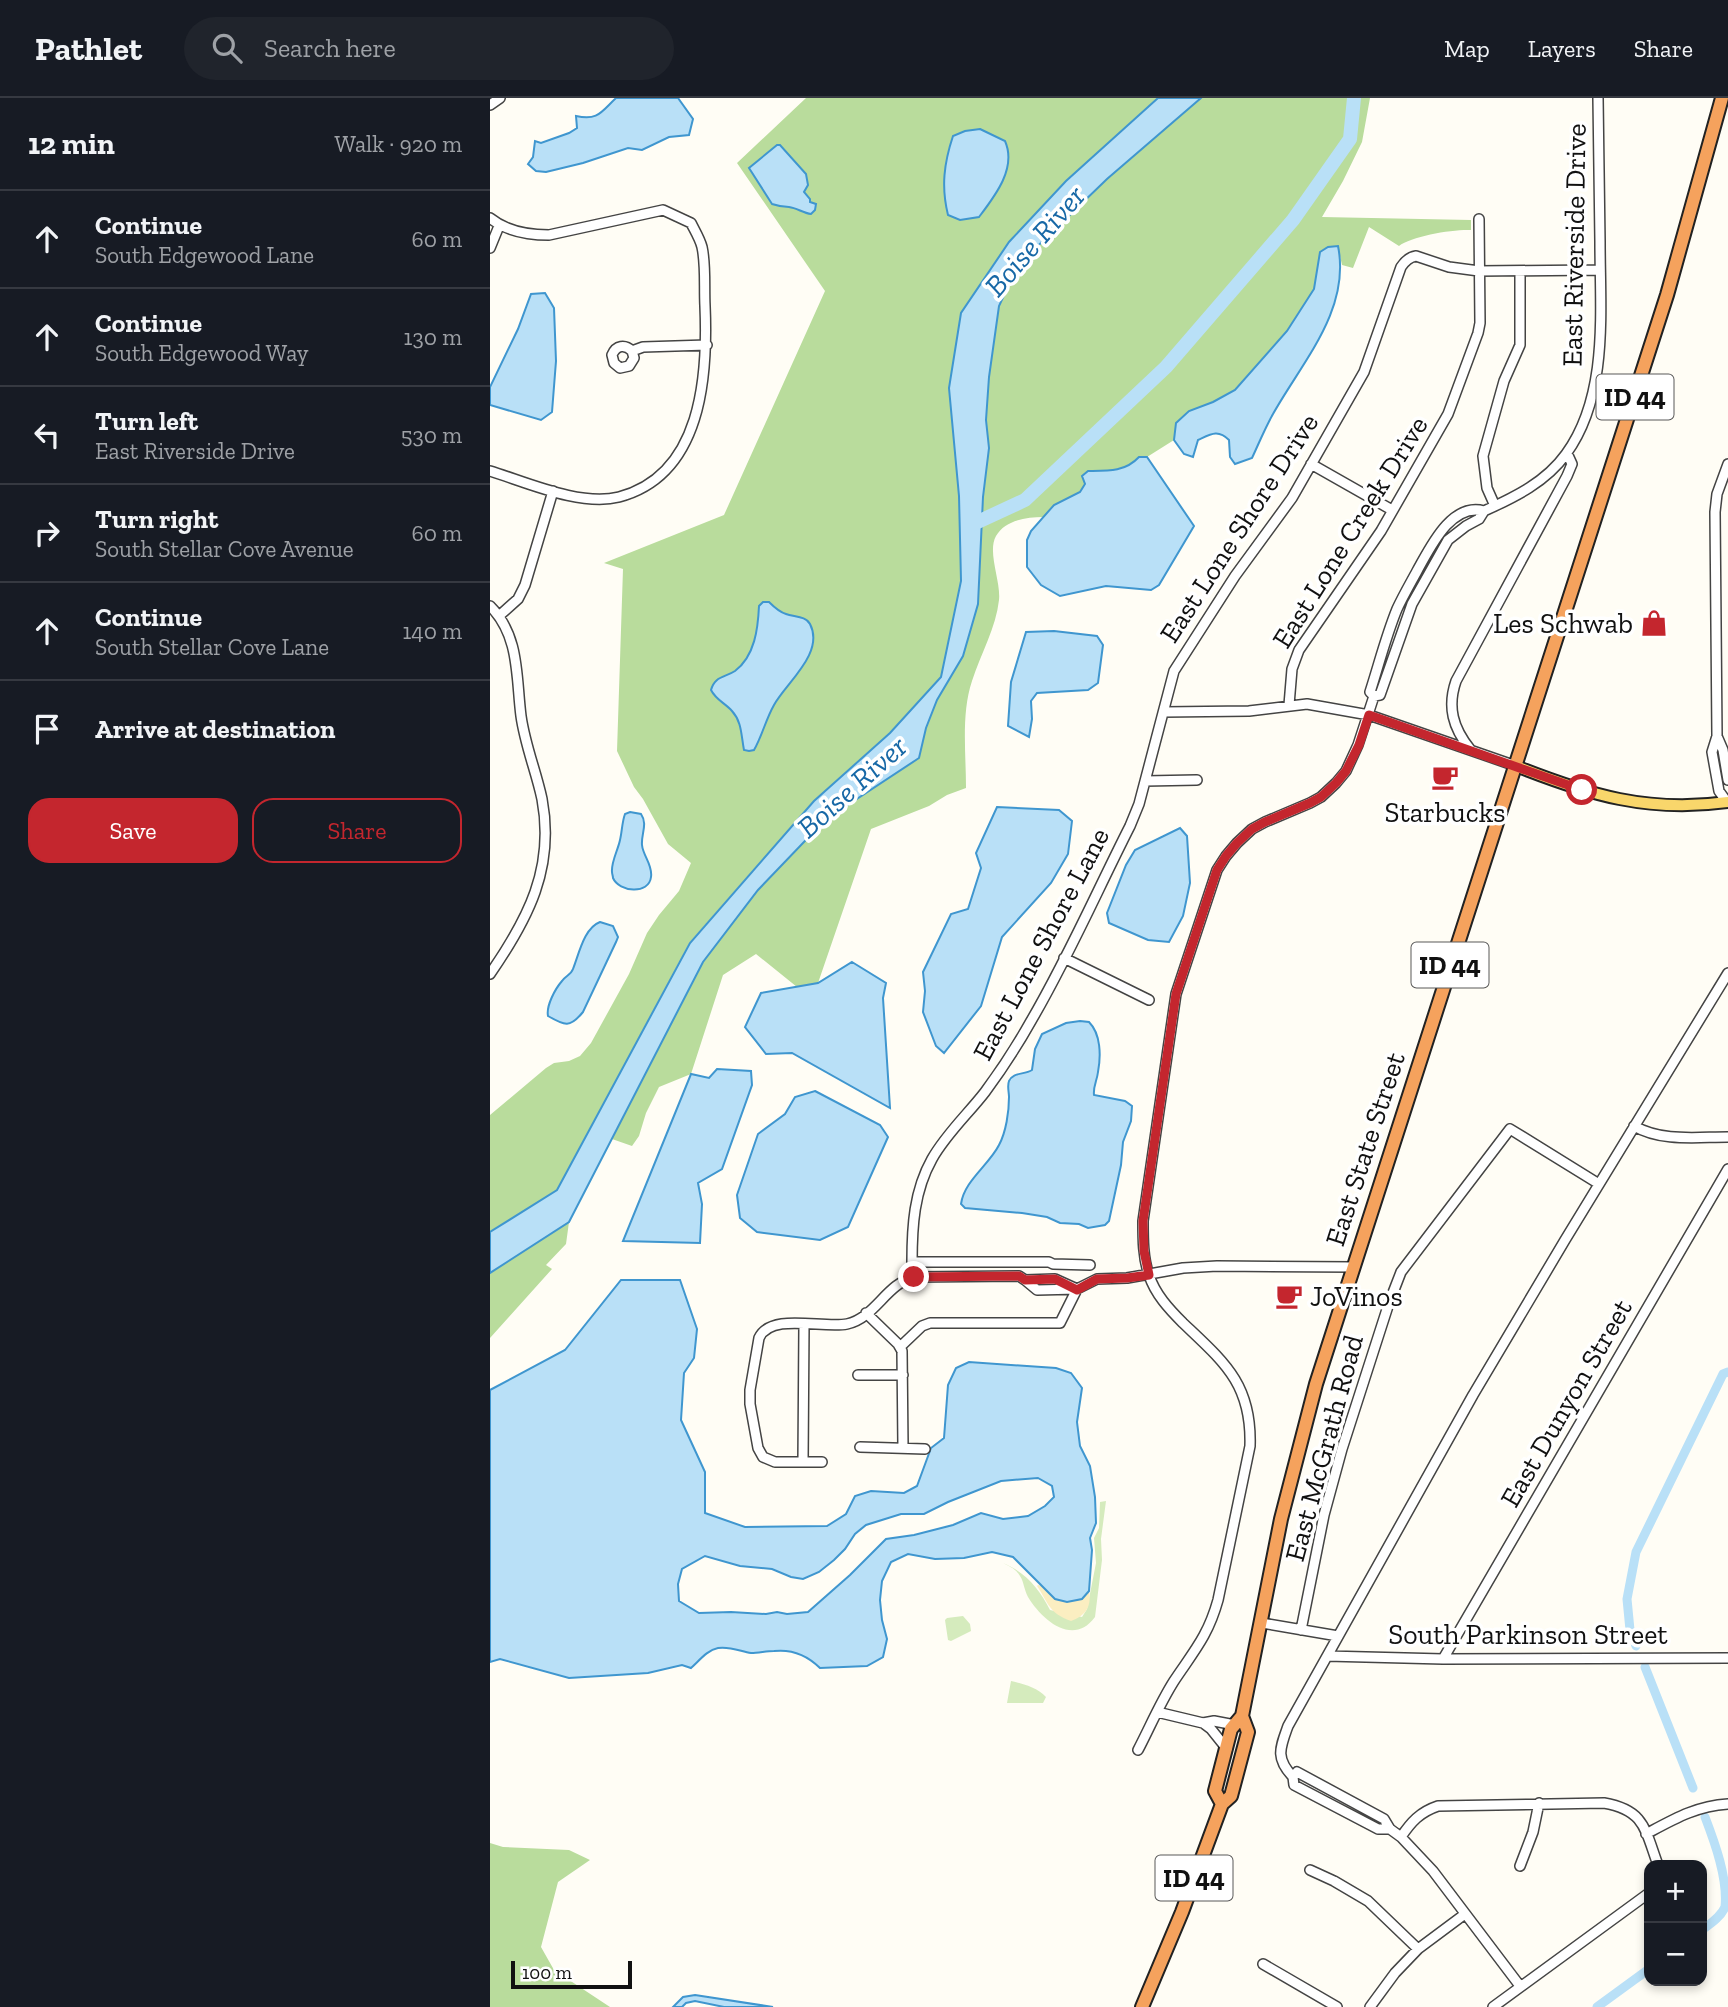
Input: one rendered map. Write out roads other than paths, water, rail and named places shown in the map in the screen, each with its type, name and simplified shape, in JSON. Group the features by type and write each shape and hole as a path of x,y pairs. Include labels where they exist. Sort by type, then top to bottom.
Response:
{"highway":[{"name":"ID 44","path":"1516,766 1667,295 1722,98"},
{"name":"East State Street","path":"1222,1804 1215,1791 1231,1729 1239,1720 1262,1623 1281,1519 1309,1408 1516,766"},
{"name":"East State Street","path":"1142,2007 1182,1912 1222,1804 1231,1796 1248,1732 1239,1720"}],"main road":[{"path":"1516,766 1590,792 1636,803 1683,806 1728,803"}],"street":[{"path":"490,105 500,98"},
{"name":"East Riverside Drive","path":"1138,1750 1173,1682 1204,1638 1213,1620 1247,1462 1250,1430 1247,1406 1234,1376 1222,1360 1170,1311 1149,1275 1144,1251 1143,1221 1176,994 1211,884 1226,856 1252,829 1321,797 1346,771 1359,745 1369,715 1374,696 1370,692 1395,614 1434,540 1450,522 1462,514 1475,509 1484,511 1535,484 1567,453 1581,428 1597,370 1600,325 1598,98"},
{"path":"490,218 499,226 519,232 549,235 663,210 691,223 702,248 707,345 694,424 676,458 649,483 618,497 591,499 553,491 490,471"},
{"name":"East Lone Creek Drive","path":"1289,705 1292,668 1299,650 1381,531 1448,414 1475,344 1480,323 1479,219"},
{"path":"490,248 499,226"},
{"name":"East Lone Shore Drive","path":"1164,712 1174,671 1235,576 1292,498 1364,372 1401,267 1412,257 1422,257 1460,269 1479,271"},
{"path":"1479,271 1600,270"},
{"path":"1495,506 1487,488 1483,456 1504,381 1520,345 1520,271"},
{"path":"632,351 643,347 707,345"},
{"path":"1471,751 1456,727 1451,710 1452,692 1567,476 1572,464 1567,453"},
{"path":"1311,464 1392,510"},
{"path":"1728,464 1717,494 1715,512 1717,736 1712,752 1719,792 1728,803"},
{"path":"500,615 518,599 525,585 553,491"},
{"path":"490,606 500,615 512,640 523,730 545,822 541,873 535,895 513,941 490,974"},
{"path":"1164,712 1249,711 1307,704 1369,715 1516,766"},
{"name":"East Lone Shore Lane","path":"1090,1265 1049,1262 912,1262 915,1205 932,1158 1010,1058 1037,1012 1130,826 1139,804 1164,712"},
{"path":"1717,736 1723,750 1728,780"},
{"path":"1145,781 1197,780"},
{"path":"1064,958 1150,1000"},
{"path":"1520,1986 1433,1871 1390,1829 1384,1819 1297,1772 1293,1777 1283,1767 1280,1746 1288,1726 1354,1604 1473,1395 1728,973"},
{"path":"1634,1126 1664,1137 1728,1137"},
{"name":"East McGrath Road","path":"1301,1630 1324,1515 1342,1449 1401,1272 1510,1129 1599,1184"},
{"name":"East Dunyon Street","path":"1443,1659 1728,1169"},
{"path":"822,1462 775,1462 762,1457 758,1448 750,1404 752,1379 759,1338 763,1331 774,1324 845,1324 866,1313 893,1287 914,1277 1019,1276 1037,1290 1077,1290 1097,1279 1127,1278 1183,1268 1354,1267"},
{"path":"900,1347 922,1326 930,1323 1060,1323 1077,1290"},
{"path":"866,1313 900,1347 903,1355 903,1447"},
{"path":"803,1462 804,1324"},
{"path":"858,1375 903,1375"},
{"path":"860,1447 925,1449"},
{"path":"1262,1623 1338,1636"},
{"name":"South Parkinson Street","path":"1327,1656 1443,1659 1728,1658"},
{"path":"1157,1712 1203,1723 1227,1749"},
{"path":"1203,1723 1239,1720"},
{"path":"1520,1866 1533,1832 1539,1803"},
{"path":"1401,1837 1420,1813 1438,1806 1604,1803 1621,1806 1640,1820 1655,1860"},
{"path":"1646,1834 1691,1811 1728,1804"},
{"path":"1310,1870 1368,1901 1418,1949"},
{"path":"1493,2007 1644,1897"},
{"path":"1370,2007 1395,1973 1418,1949 1465,1914"},
{"path":"1263,1964 1337,2007"}],"water":[{"path":"616,98 678,98 693,119 689,135 669,137 642,150 628,148 546,172 536,171 528,164 533,157 535,141 541,143 569,133 577,128 576,116 594,116"},
{"name":"Boise River","path":"1158,98 1201,98 1107,179 1018,265 999,306 989,377 986,420 989,448 983,497 978,604 963,656 937,700 926,728 919,758 825,820 758,890 703,962 569,1222 490,1273 490,1232 557,1190 690,943 814,801 890,733 941,677 961,581 959,496 949,388 961,313 1009,242 1066,181"},
{"path":"980,129 1005,141 1008,151 1006,171 997,191 979,217 960,220 948,215 944,185 947,156 953,136"},
{"path":"780,145 806,174 808,185 804,192 810,202 816,204 811,214 772,204 749,168"},
{"path":"1338,246 1340,269 1331,314 1310,355 1270,419 1252,458 1235,464 1230,457 1229,440 1218,434 1198,440 1193,457 1184,454 1174,440 1176,423 1189,411 1235,390 1287,331 1314,289 1320,252 1328,247"},
{"path":"545,293 554,308 556,361 552,412 541,420 490,405 490,387 518,329 531,294"},
{"path":"1139,457 1147,457 1194,526 1159,585 1151,590 1106,586 1060,596 1041,585 1027,567 1027,540 1031,531 1054,505 1080,492 1085,484 1082,476 1088,471 1122,468"},
{"path":"763,602 769,602 781,612 808,621 813,635 812,646 802,667 774,705 754,750 749,751 744,750 741,729 735,715 711,690 717,680 735,671 747,658 756,632 759,606"},
{"path":"1054,631 1097,636 1103,645 1098,683 1088,690 1037,693 1031,701 1029,737 1008,726 1011,682 1026,632"},
{"path":"997,807 1059,810 1072,821 1068,854 1051,883 1002,937 981,1006 944,1053 936,1046 923,1012 923,972 951,914 968,909 981,868 976,853"},
{"path":"630,812 641,814 643,818 642,845 651,873 649,883 645,887 634,890 616,883 612,872 624,817"},
{"path":"1180,828 1187,836 1190,883 1183,916 1169,942 1148,940 1109,923 1107,913 1126,865 1135,850"},
{"path":"600,922 613,926 618,937 616,942 583,1012 571,1023 559,1022 548,1016 548,1007 559,984 572,971 586,936 594,925"},
{"path":"852,962 886,983 883,998 890,1108 792,1053 766,1054 745,1027 761,993 818,983"},
{"path":"1089,1022 1098,1039 1100,1059 1094,1095 1125,1101 1132,1106 1109,1221 1105,1225 1088,1228 1079,1224 1060,1223 1047,1217 965,1208 961,1204 967,1188 995,1152 1004,1134 1009,1081 1013,1076 1032,1070 1035,1049 1042,1034 1066,1023"},
{"path":"717,1069 751,1071 752,1085 722,1169 698,1183 702,1204 700,1243 623,1241 691,1074 709,1078"},
{"path":"815,1091 880,1125 888,1137 848,1227 820,1240 757,1232 740,1218 737,1195 758,1134 785,1114 795,1097"},
{"path":"621,1280 680,1280 697,1329 694,1358 684,1373 681,1420 705,1472 705,1513 745,1527 827,1526 846,1514 855,1496 871,1491 904,1493 917,1486 931,1448 944,1438 948,1385 956,1368 969,1362 1056,1368 1071,1373 1082,1388 1077,1422 1080,1446 1090,1466 1095,1497 1096,1523 1090,1538 1092,1550 1089,1591 1082,1599 1067,1602 1055,1599 1013,1557 992,1552 964,1558 935,1559 908,1554 891,1562 882,1581 880,1600 887,1639 883,1657 867,1666 820,1668 804,1656 793,1652 751,1653 730,1648 710,1651 691,1668 682,1665 648,1673 569,1678 500,1659 490,1662 490,1390 565,1350","holes":["1038,1478 1052,1486 1054,1497 1028,1516 1003,1519 981,1513 953,1525 886,1539 808,1612 699,1613 679,1601 678,1584 682,1569 705,1556 740,1566 772,1569 803,1579 819,1572 834,1560 866,1525 901,1514 924,1514 1001,1481"]},
{"path":"695,1995 773,2007 724,2007 695,2001 682,2007 673,2007 683,1997"}],"waterway":[{"path":"969,526 1025,500 1166,367 1293,220 1350,139 1354,98"},
{"path":"1636,1646 1630,1630 1627,1599 1636,1552 1723,1374 1728,1372"},
{"path":"1645,1667 1693,1788"},
{"path":"1705,1817 1725,1885 1725,1907 1707,1926"},
{"path":"1597,2007 1644,1973"}],"place":[{"name":"Les Schwab","path":"1654,623"},
{"name":"Starbucks","path":"1445,777"},
{"name":"JoVinos","path":"1289,1296"}]}
